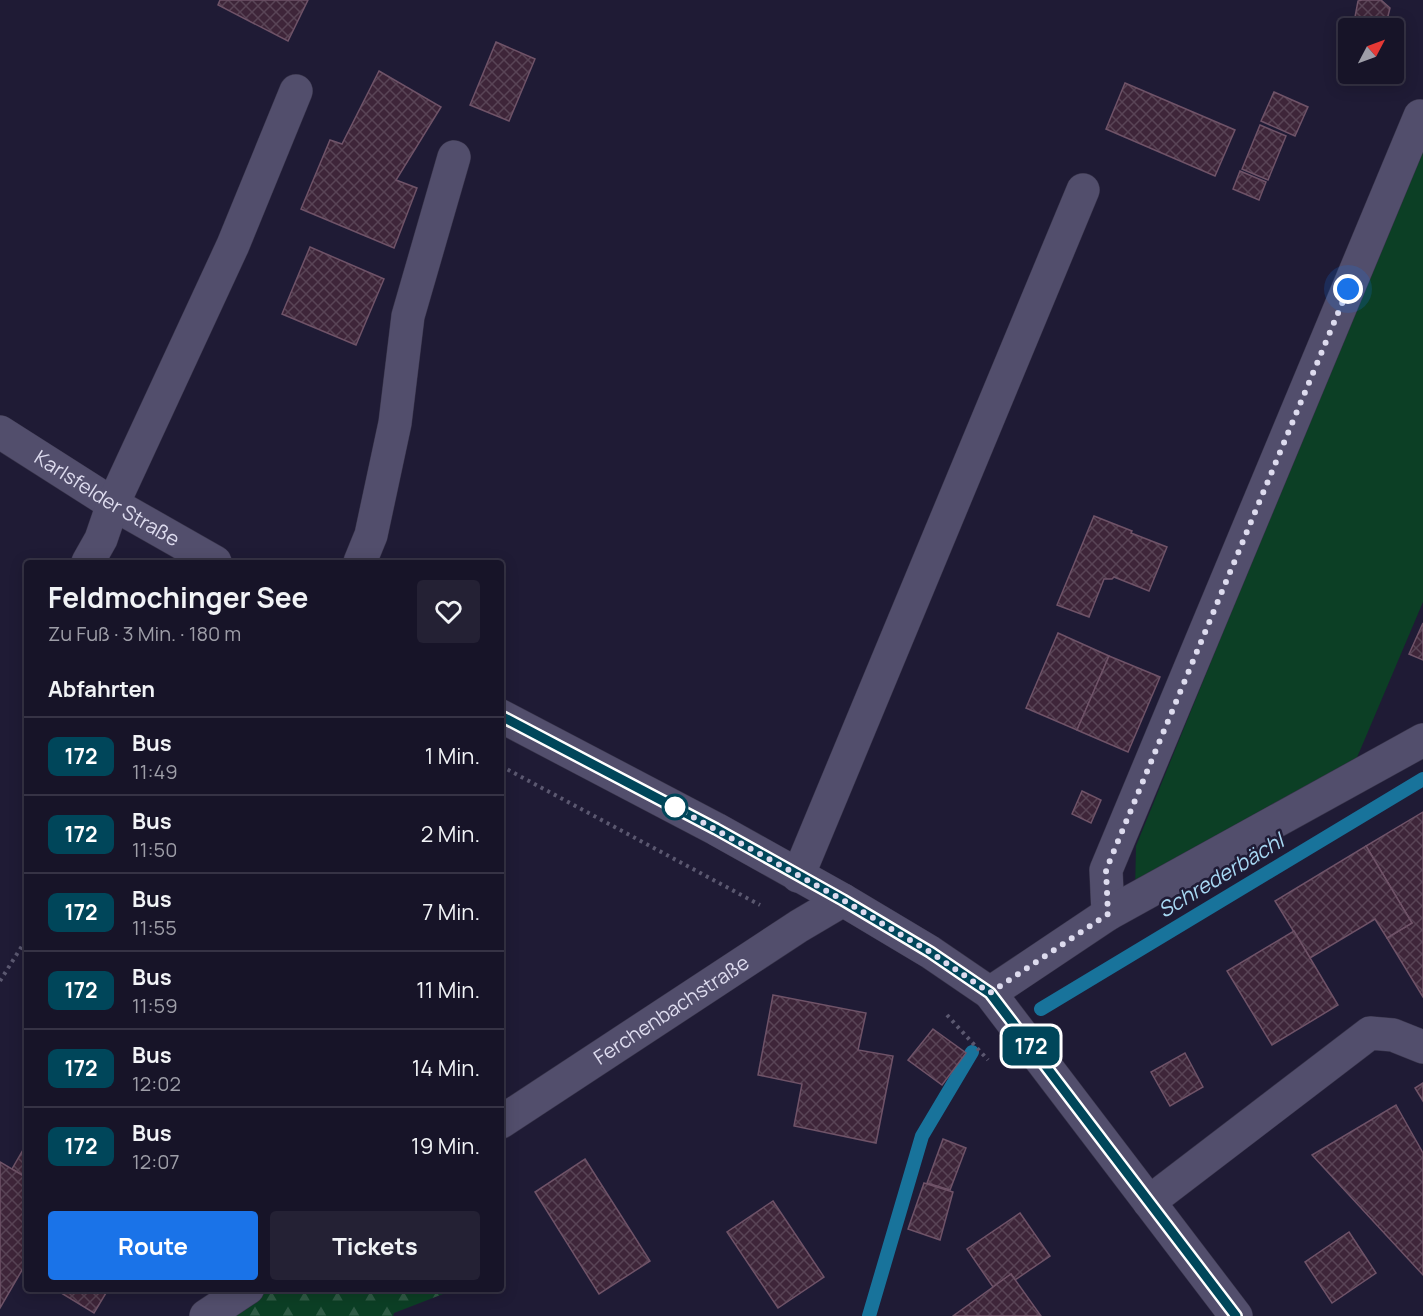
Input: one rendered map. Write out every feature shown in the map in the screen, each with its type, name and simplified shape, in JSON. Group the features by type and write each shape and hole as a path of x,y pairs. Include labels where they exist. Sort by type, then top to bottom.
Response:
{"street":[{"path":"89,560 101,540 113,504 233,245 296,91"},
{"path":"1108,914 1106,870 1420,116"},
{"path":"361,560 371,535 395,423 408,316 454,157"},
{"path":"798,876 1083,190"},
{"name":"Karlsfelder Straße","path":"0,432 113,504 211,560"},
{"path":"504,718 716,829 843,900 930,952 990,993 1236,1316"},
{"path":"990,993 1108,914 1423,740"},
{"name":"Ferchenbachstraße","path":"504,1120 799,926 843,900"},
{"path":"1149,1202 1370,1033 1393,1035 1423,1047"},
{"path":"206,1316 242,1292"}],"path":[{"path":"504,768 799,926"},
{"path":"0,981 24,943"}],"green space":[{"path":"1423,140 1423,602 1353,767 1135,892 1136,846"},
{"path":"235,1292 448,1292 394,1313 393,1316 198,1316"}],"building":[{"path":"220,0 308,0 288,41 218,5"},
{"path":"1381,0 1390,8 1388,18 1356,18 1358,1"},
{"path":"496,42 535,59 509,121 470,105"},
{"path":"379,71 441,107 396,180 417,188 394,248 301,209 330,140 342,144"},
{"path":"1125,83 1235,130 1215,176 1106,129"},
{"path":"1274,92 1308,107 1295,136 1261,121"},
{"path":"1260,125 1286,136 1268,180 1242,169"},
{"path":"1240,171 1266,182 1259,200 1233,189"},
{"path":"310,247 384,279 356,345 282,314"},
{"path":"1094,516 1167,547 1149,591 1114,577 1104,579 1089,617 1057,605"},
{"path":"1423,623 1423,660 1409,654"},
{"path":"1058,633 1109,656 1077,730 1026,708"},
{"path":"1109,656 1160,677 1128,752 1077,730"},
{"path":"1082,791 1101,800 1091,823 1072,814"},
{"path":"1423,812 1423,997 1387,938 1412,923 1366,846"},
{"path":"1366,846 1412,923 1387,938 1375,919 1310,958 1275,901"},
{"path":"1294,931 1338,1005 1272,1045 1227,971"},
{"path":"773,995 866,1013 858,1050 893,1056 876,1143 794,1126 802,1084 758,1075"},
{"path":"933,1029 966,1053 942,1085 908,1060"},
{"path":"1185,1053 1203,1087 1170,1106 1151,1072"},
{"path":"1423,1083 1423,1101 1415,1088"},
{"path":"1396,1105 1423,1153 1423,1275 1312,1155"},
{"path":"943,1139 966,1148 950,1190 927,1183"},
{"path":"24,1148 24,1176 12,1169"},
{"path":"585,1159 650,1261 599,1294 535,1192"},
{"path":"0,1162 24,1176 24,1271 22,1270 0,1308"},
{"path":"924,1183 953,1192 940,1240 908,1229"},
{"path":"773,1201 824,1277 778,1308 727,1232"},
{"path":"1020,1213 1050,1256 1015,1280 1011,1274 993,1287 967,1249"},
{"path":"1349,1232 1376,1273 1332,1303 1305,1262"},
{"path":"1011,1274 1041,1316 953,1316 993,1287"},
{"path":"60,1292 107,1292 94,1313"}],"waterway":[{"name":"Schrederbächl","path":"1041,1009 1423,779"},
{"name":"Schrederbächl","path":"869,1316 922,1136 972,1052"}],"bus line":[{"name":"172","path":"504,718 716,829 843,900 930,952 990,993 1236,1316"}],"route":[{"path":"675,807 843,900 930,952 990,993 1108,914 1106,870 1348,289"}]}
